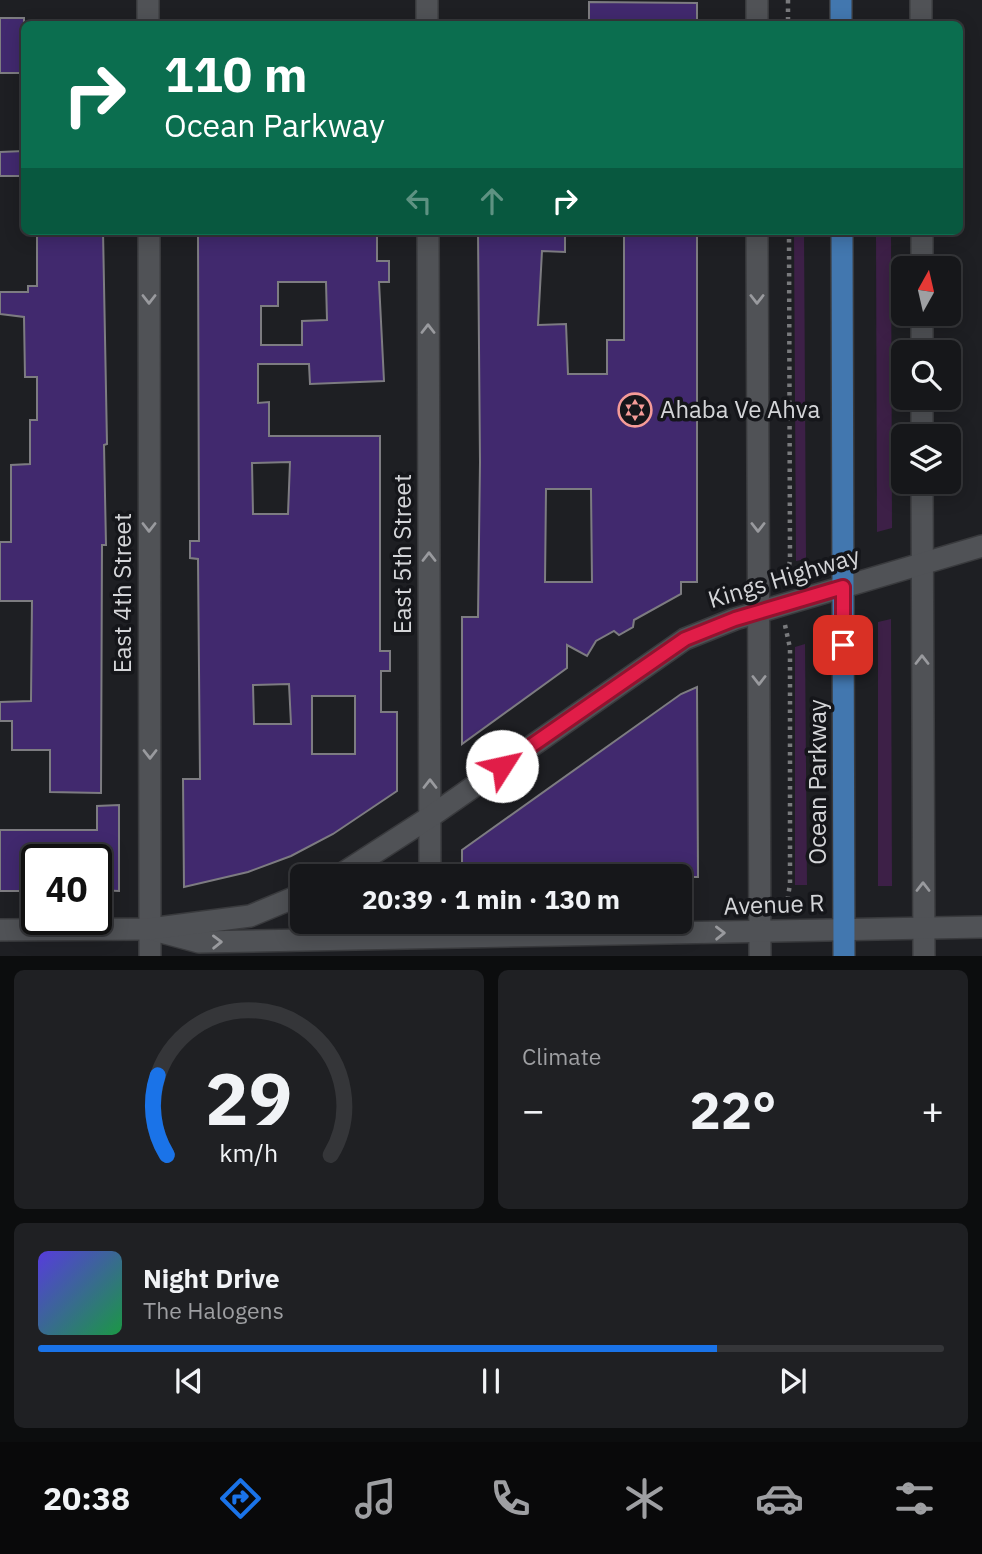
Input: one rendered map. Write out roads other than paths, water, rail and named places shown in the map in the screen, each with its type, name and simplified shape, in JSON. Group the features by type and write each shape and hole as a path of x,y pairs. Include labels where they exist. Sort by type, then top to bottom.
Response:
{"main road":[{"path":"841,0 841,21"},
{"name":"Ocean Parkway","path":"842,235 844,956"}],"street":[{"path":"148,0 148,21"},
{"path":"427,0 427,21"},
{"path":"757,0 757,21"},
{"path":"921,0 921,21"},
{"name":"East 4th Street","path":"149,235 150,956"},
{"name":"East 5th Street","path":"428,235 430,864"},
{"path":"757,235 760,956"},
{"path":"922,235 922,256"},
{"path":"922,494 924,956"},
{"name":"Kings Highway","path":"357,864 430,817 685,639 758,612 982,546"},
{"path":"0,930 150,929 250,916 290,899"},
{"name":"Avenue R","path":"150,929 199,942 982,927"}],"place":[{"name":"Ahaba Ve Ahva","path":"635,410"}]}
